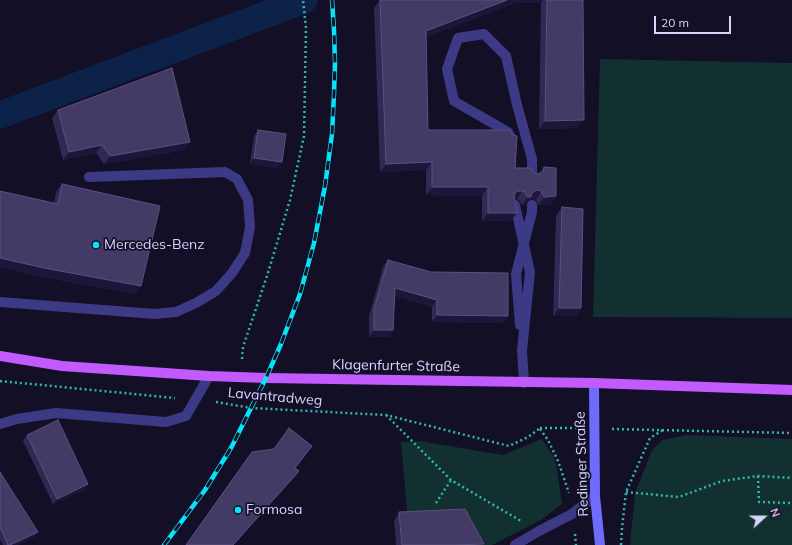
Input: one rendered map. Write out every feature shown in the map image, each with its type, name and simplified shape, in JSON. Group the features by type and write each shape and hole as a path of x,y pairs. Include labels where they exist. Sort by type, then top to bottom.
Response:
{"main road":[{"name":"Klagenfurter Straße","path":"0,356 62,366 209,376 524,383 594,383 792,390"},
{"name":"Redinger Straße","path":"594,383 595,496 600,545"}],"street":[{"path":"511,138 508,132 454,100 447,69 458,38 484,34 506,56 517,106 532,159 532,176"},
{"path":"0,302 156,314 176,312 196,304 216,290 232,274 245,253 250,227 248,200 237,179 225,172 88,177"},
{"path":"515,205 530,272 522,350 524,383"},
{"path":"524,244 532,212 532,205"},
{"path":"0,424 17,419 56,413 166,422 186,416 209,376"},
{"path":"516,545 572,514 595,496"}],"path":[{"path":"240,377 243,347 267,276 290,200 304,136 306,28 303,0"},
{"name":"Lavantradweg","path":"0,381 210,401 251,408 386,415 509,446 528,438 540,428"},
{"path":"386,415 451,480 539,531"},
{"path":"540,428 792,433"},
{"path":"540,428 548,440 558,461 569,493 576,545"},
{"path":"621,545 626,492 650,438 663,430"},
{"path":"626,492 679,497 722,481 758,476 792,478"},
{"path":"758,476 759,502 792,502"},
{"path":"436,503 451,480"}],"green space":[{"path":"600,59 792,63 792,318 593,317"},
{"path":"687,435 792,439 792,545 630,545 635,493 652,450 663,440"},
{"path":"542,439 552,454 556,464 562,504 541,520 492,545 475,545 408,519 401,442 420,441 503,455"}],"building":[{"path":"380,0 507,0 426,31 428,130 509,130 513,135 517,136 515,168 531,168 534,173 538,174 543,171 544,167 556,168 556,196 544,197 541,191 537,190 532,193 531,197 527,197 525,192 519,191 514,195 517,213 488,213 488,187 432,187 432,162 386,164"},
{"path":"547,0 583,0 584,120 545,121"},
{"path":"172,68 190,142 110,156 102,145 69,152 58,110"},
{"path":"258,130 286,134 282,162 254,158"},
{"name":"Mercedes-Benz","path":"62,184 160,206 141,286 44,268 0,258 0,191 58,204"},
{"path":"562,207 583,209 581,308 559,308"},
{"path":"388,260 431,272 508,273 508,316 437,315 437,300 395,288 393,330 374,330 374,309"},
{"path":"58,420 88,484 57,499 27,435"},
{"name":"Formosa","path":"289,428 312,446 295,468 299,471 233,545 186,545 252,452 274,449"},
{"path":"0,472 38,532 10,545 8,545 0,527"},
{"path":"465,509 484,544 402,545 399,512"}],"waterway":[{"path":"0,115 304,0"}],"railway":[{"path":"164,545 205,490 231,448 266,378 300,294 314,243 325,186 332,134 335,63 332,0"}],"place":[{"name":"Mercedes-Benz","path":"96,245"},
{"name":"Formosa","path":"238,510"}]}
